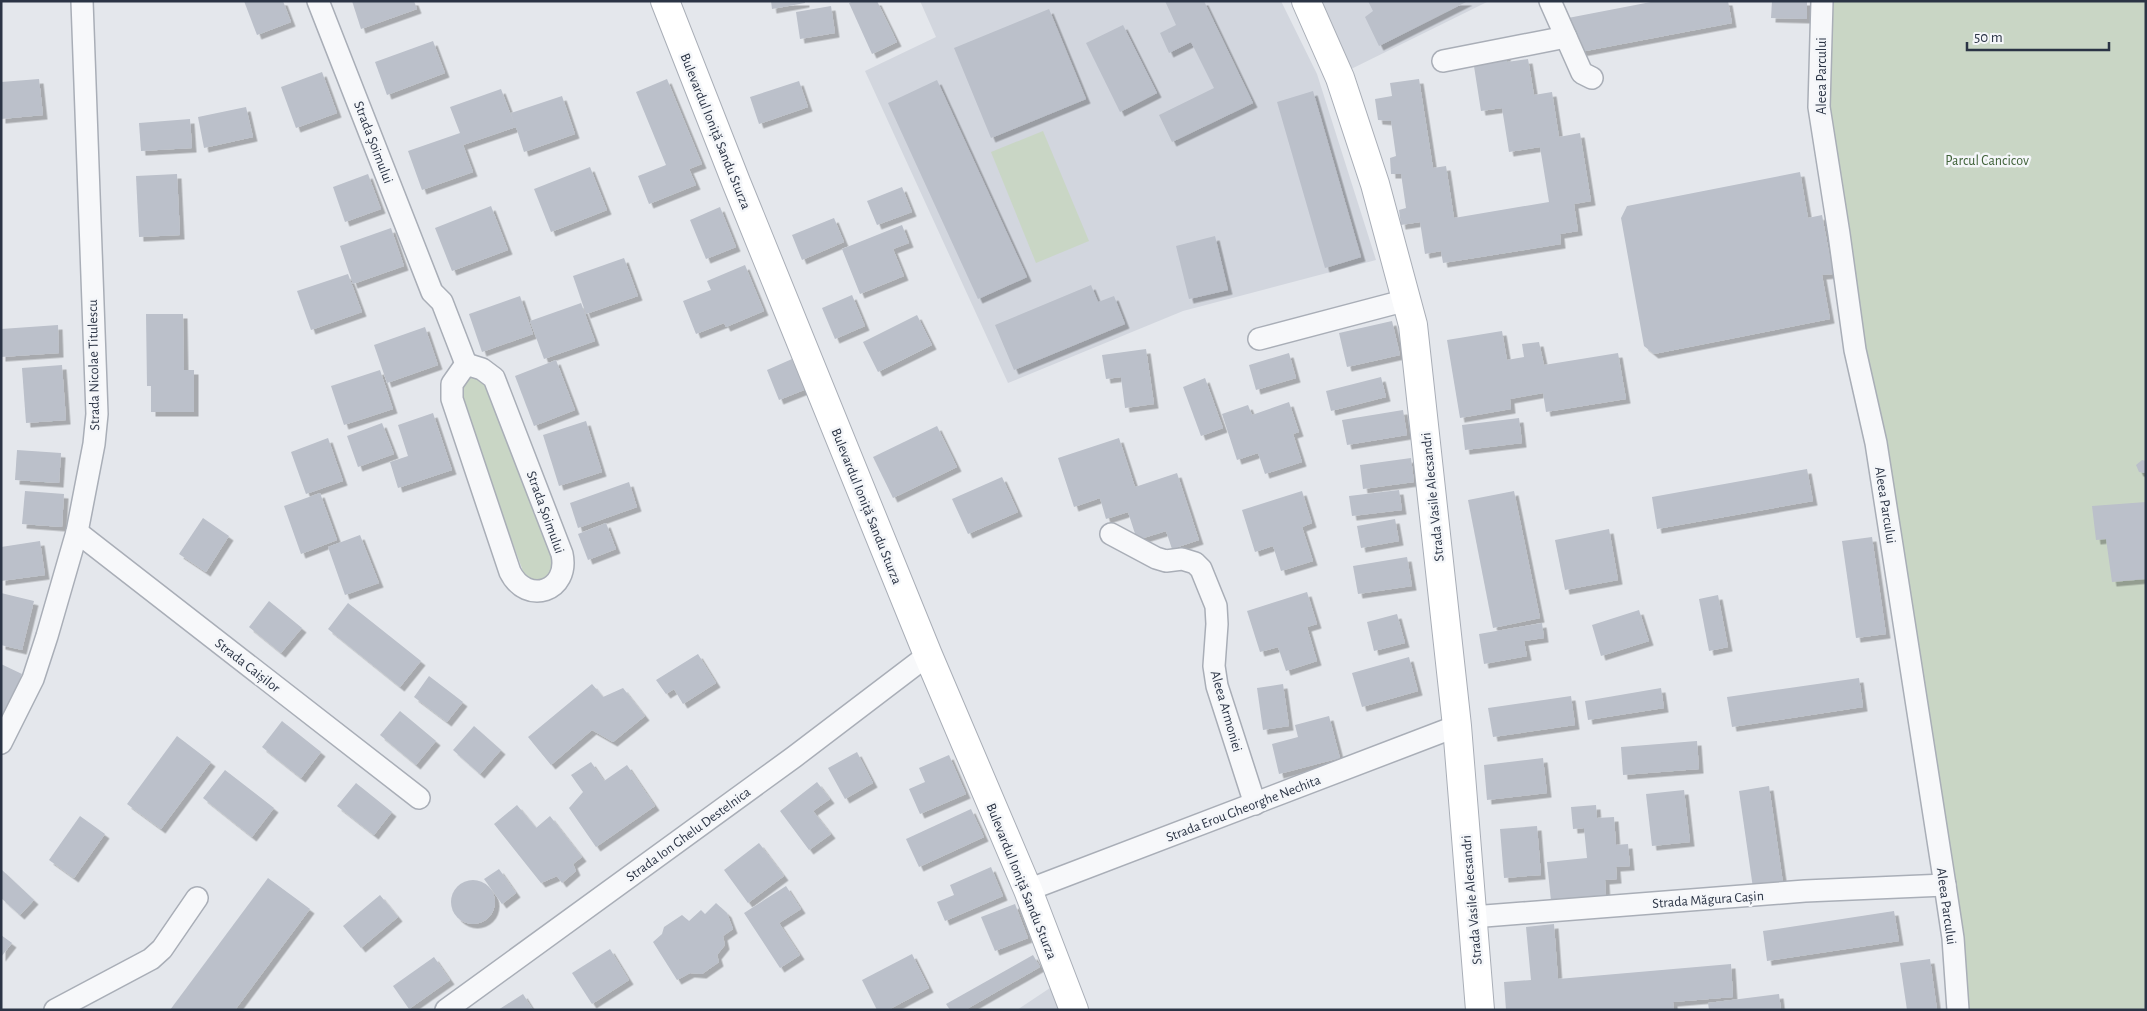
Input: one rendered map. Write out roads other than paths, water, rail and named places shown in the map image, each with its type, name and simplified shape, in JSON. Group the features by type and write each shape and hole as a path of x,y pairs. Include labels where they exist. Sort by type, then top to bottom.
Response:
{"street":[{"name":"Strada Nicolae Titulescu","path":"1,743 33,680 48,636 77,532 94,444 97,414 82,1"},
{"name":"Strada Șoimului","path":"318,1 432,292 442,302 466,364"},
{"name":"Bulevardul Ioniță Sandu Sturza","path":"665,1 739,191 928,655 1028,890 1074,1010"},
{"name":"Strada Vasile Alecsandri","path":"1306,1 1340,78 1375,184 1413,325 1457,726 1480,1010"},
{"path":"1550,1 1582,73 1592,78"},
{"name":"Aleea Parcului","path":"1822,1 1819,107 1855,350 1876,443 1945,885 1953,938 1958,1010"},
{"path":"1443,61 1566,37"},
{"path":"1259,339 1407,300"},
{"name":"Strada Șoimului","path":"466,364 482,369 494,378 562,554 564,564 558,581 543,590 527,590 520,586 514,580 507,563 452,399 452,384 466,364"},
{"name":"Strada Caișilor","path":"77,532 419,798"},
{"name":"Aleea Armoniei","path":"1111,534 1156,558 1166,561 1182,559 1195,563 1201,569 1216,606 1217,624 1214,666 1218,686 1255,804"},
{"name":"Strada Ion Ghelu Destelnica","path":"446,1010 794,757 928,655"},
{"name":"Strada Erou Gheorghe Nechita","path":"1028,890 1457,726"},
{"name":"Strada Măgura Cașin","path":"1472,917 1805,891 1945,885"},
{"path":"54,1010 152,959 162,949 197,898"}],"park label":[{"name":"Parcul Cancicov","path":"1987,160"}]}
